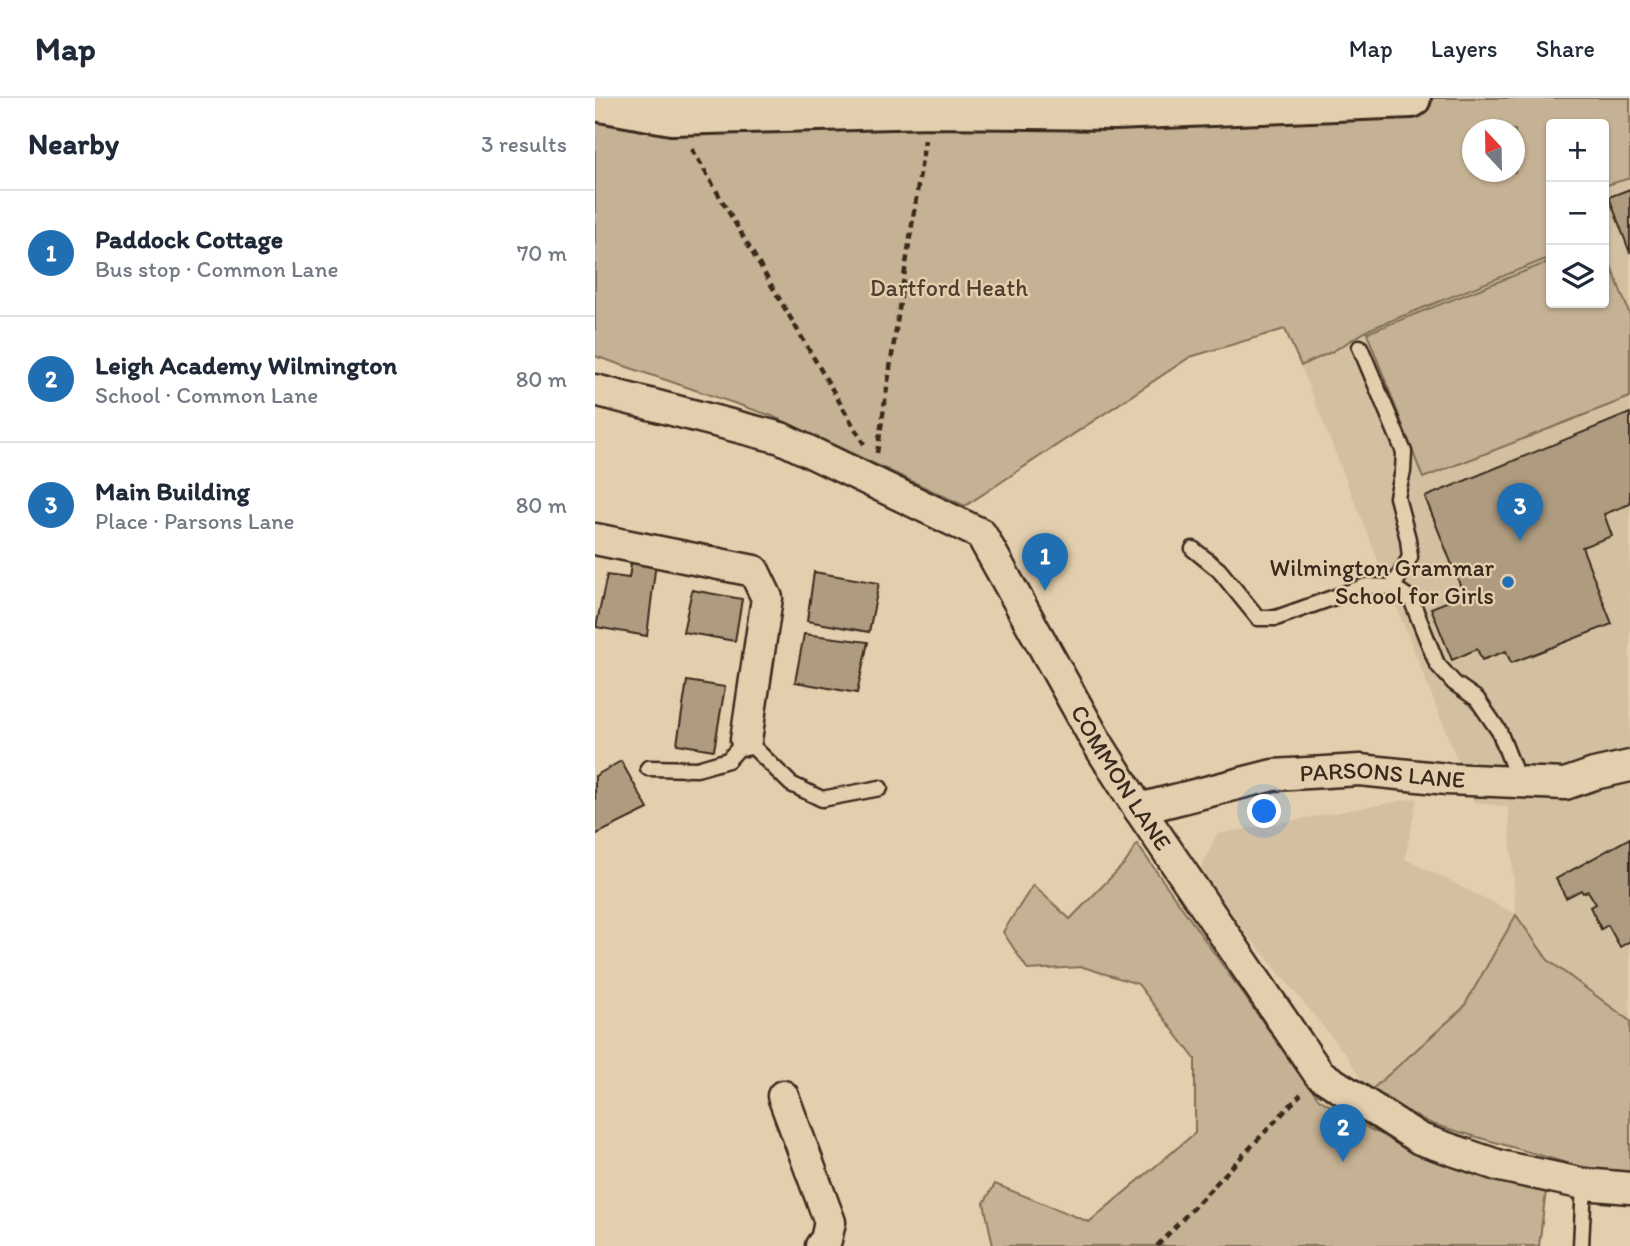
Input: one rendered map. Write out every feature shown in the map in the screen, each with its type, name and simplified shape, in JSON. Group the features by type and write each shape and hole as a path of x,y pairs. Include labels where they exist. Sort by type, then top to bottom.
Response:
{"street":[{"path":"595,102 672,115 930,108 1114,110 1411,98"},
{"name":"COMMON LANE","path":"595,390 781,438 981,534 1096,741 1139,809 1319,1074 1420,1139 1500,1167 1584,1184 1630,1188"},
{"path":"595,539 754,571 767,598 746,740"},
{"name":"PARSONS LANE","path":"1139,809 1210,790 1285,775 1360,770 1520,784 1566,784 1630,766"},
{"path":"783,1096 830,1222 826,1240 821,1246"}],"lane":[{"path":"1360,347 1404,452 1397,497 1410,557 1393,587"},
{"path":"1193,549 1219,570 1258,618 1276,618 1366,586 1393,587 1411,599 1437,664 1454,683 1477,699 1499,731 1520,784"},
{"path":"648,768 697,769 728,760 746,740 791,784 822,799 880,788"},
{"path":"1581,1246 1584,1184"}],"path":[{"path":"875,464 930,108"},
{"path":"672,115 868,452"},
{"path":"1157,1246 1319,1074"}],"shaded area":[{"name":"Wilmington Grammar School for Girls","path":"1630,178 1630,1176 1432,1124 1369,1092 1347,1056 1198,874 1217,834 1417,798 1405,859 1516,914 1508,807 1474,802 1286,329 1546,212 1546,308 1609,308 1609,184"}],"green space":[{"name":"Dartford Heath","path":"595,98 1630,98 1630,178 1609,184 1609,119 1546,119 1546,259 1370,329 1301,366 1285,329 1190,357 965,506 772,416 595,356"},
{"path":"1609,261 1630,315 1630,397 1423,478 1367,333 1546,263 1546,308 1609,308"},
{"path":"1137,844 1319,1099 1373,1131 1546,1191 1539,1246 993,1246 984,1203 995,1184 1089,1222 1195,1133 1195,1059 1138,984 1083,967 1028,970 1003,932 1033,885 1070,919 1126,862"},
{"path":"1516,915 1548,960 1630,1021 1630,1176 1605,1174 1432,1124 1369,1092 1463,1008"}],"building":[{"path":"1630,189 1630,253 1609,197"},
{"path":"1630,413 1630,504 1604,514 1612,536 1582,547 1612,624 1511,663 1506,651 1482,660 1477,649 1452,660 1431,608 1464,595 1425,497"},
{"path":"632,557 656,562 647,636 596,627 607,575 629,578"},
{"path":"814,572 879,583 869,632 807,621"},
{"path":"692,590 742,599 735,641 683,632"},
{"path":"804,634 868,642 857,693 795,682"},
{"path":"687,681 725,687 714,750 677,744"},
{"path":"621,761 648,809 595,835 595,776"},
{"path":"1630,838 1630,941 1620,947 1608,925 1601,929 1590,907 1596,904 1588,891 1583,893 1581,890 1566,898 1556,879"}],"place":[{"name":"Main Building","path":"1520,541"},
{"name":"Wilmington Grammar School for Girls","path":"1508,582"},
{"name":"Paddock Cottage","path":"1045,591"},
{"name":"Leigh Academy Wilmington","path":"1343,1162"}]}
